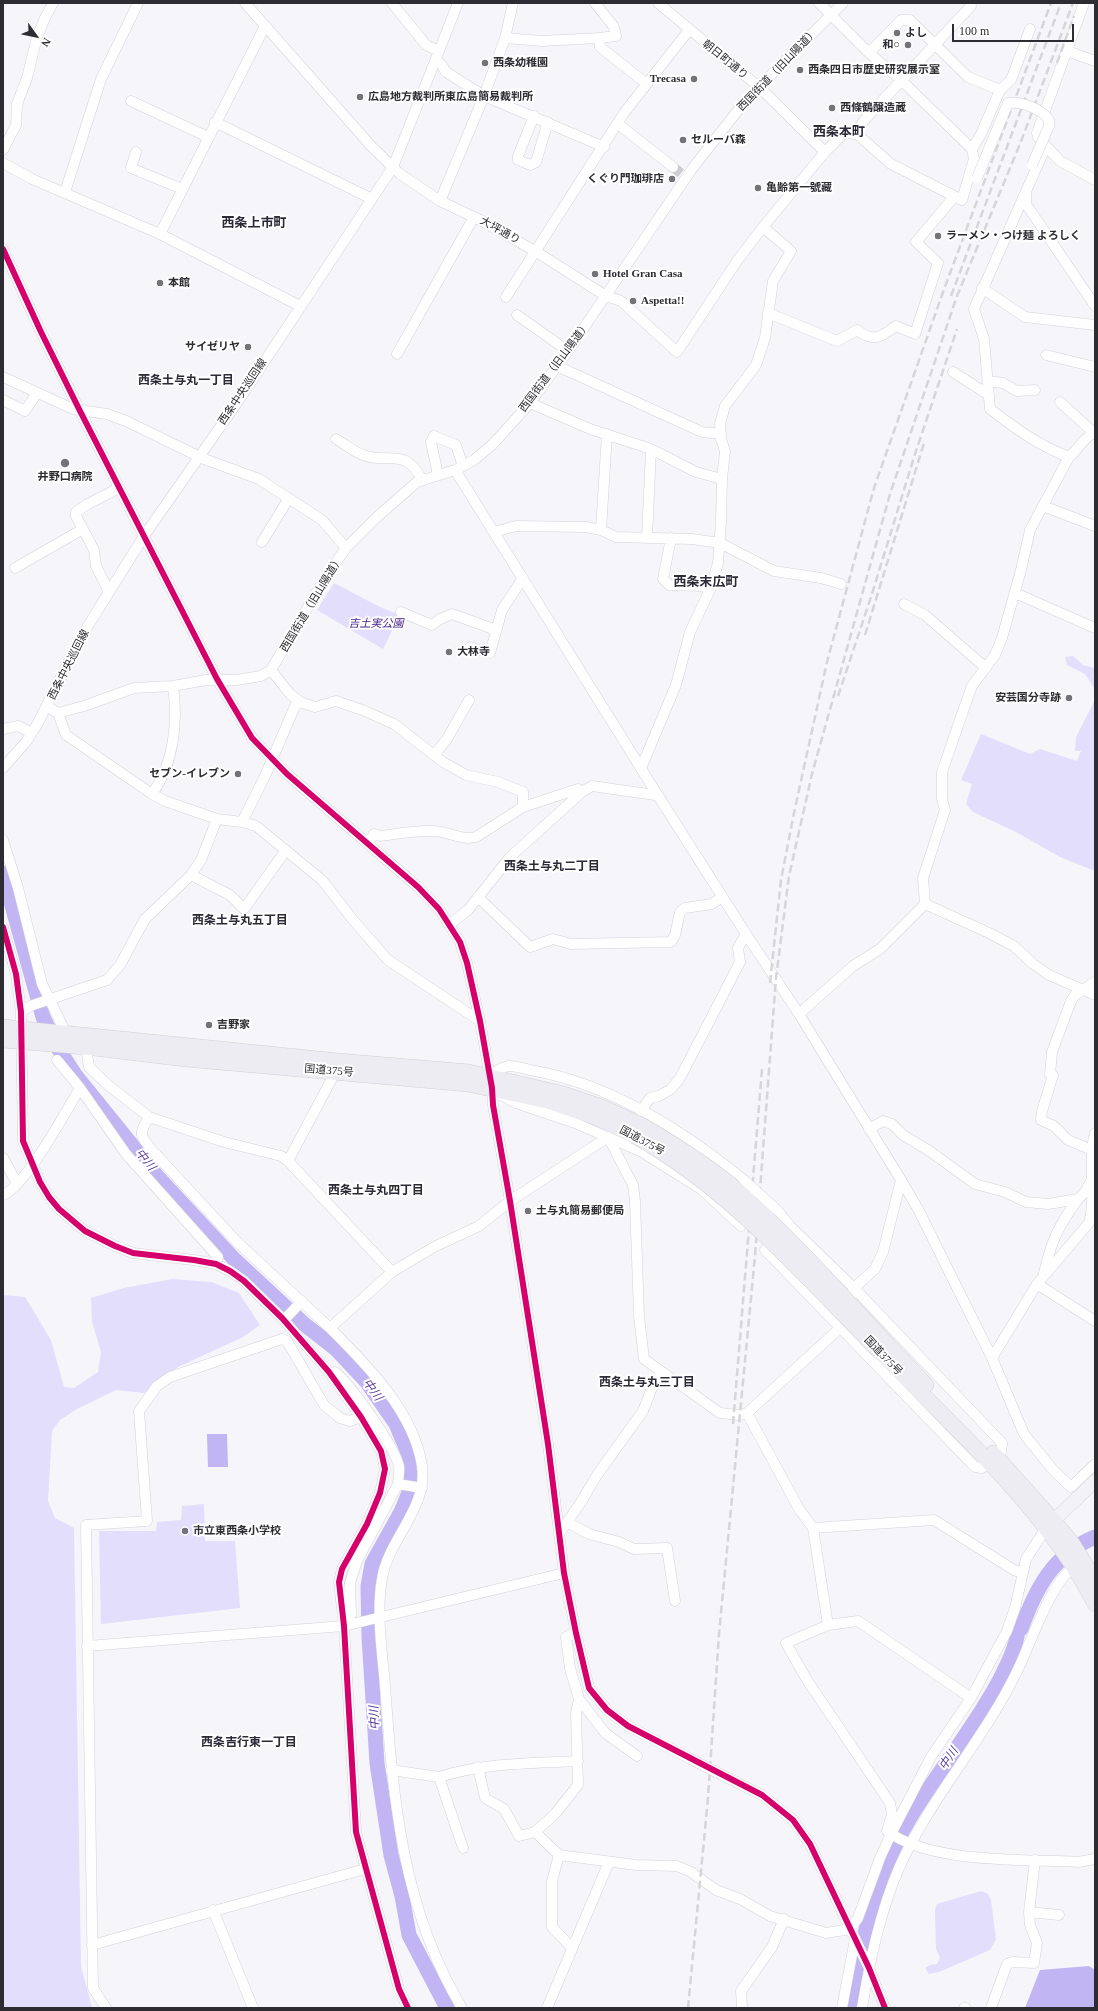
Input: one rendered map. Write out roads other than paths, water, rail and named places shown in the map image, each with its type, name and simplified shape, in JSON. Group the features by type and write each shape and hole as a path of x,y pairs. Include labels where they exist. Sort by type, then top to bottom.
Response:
{"highway":[{"name":"国道375号","path":"3,1027 21,1036"},
{"name":"国道375号","path":"43,1038 62,1033 338,1061 469,1072 490,1082"},
{"name":"国道375号","path":"3,1040 21,1036 43,1038 83,1047 186,1059 336,1071 468,1084 490,1082 564,1094 602,1107 639,1124 678,1147 736,1190 782,1233 885,1349 993,1460 1050,1524 1066,1546 1095,1604"},
{"name":"国道375号","path":"1076,1564 1095,1580"}],"main road":[{"path":"1050,1524 1095,1481"}],"street":[{"path":"3,150 16,125 17,104 27,78 37,37 53,3"},
{"path":"65,192 101,78 138,3"},
{"name":"大坪通り","path":"245,3 367,141 393,168 440,200 535,251 606,296 621,301 677,352 737,260 763,227"},
{"path":"392,3 426,45 437,56 446,72 484,96 604,147"},
{"name":"西条中央巡回線","path":"3,768 32,733 48,707 81,637 144,536 241,397 393,168 458,3"},
{"path":"440,200 484,96 506,38 513,3"},
{"path":"506,38 542,41 616,36 614,27 595,3"},
{"path":"641,768 676,685 690,632 710,590 718,563 722,479 725,450 720,434 720,424 725,406 752,372 763,348 773,281 791,251 763,227 825,152 845,132 858,135 891,164 941,188 954,197 962,200 974,159 972,149 901,80 869,53 819,3"},
{"name":"西国街道（旧山陽道）","path":"271,670 326,576 346,548 377,517 417,482 459,468 474,460 493,444 530,403 568,351 692,169 759,87 843,3"},
{"path":"1084,3 1037,133 1038,137 1060,161 1095,180"},
{"name":"朝日町通り","path":"659,4 759,87 825,152"},
{"path":"858,135 860,126 867,117 971,6"},
{"path":"869,53 901,20 910,20 968,77 1000,90"},
{"path":"160,234 208,136 265,26"},
{"path":"972,149 981,134 1000,90 1011,80 1030,29"},
{"path":"506,297 618,124 646,84 689,30"},
{"path":"599,38 600,47 646,84"},
{"path":"1067,51 1095,61"},
{"path":"130,101 208,136"},
{"path":"966,189 977,178 1008,103 1020,104 1041,112 1049,120 1024,186 1026,190 1026,204 1095,306"},
{"path":"534,116 518,156 518,160 521,162 530,165 536,162 548,122"},
{"path":"216,122 372,198"},
{"path":"618,124 673,167"},
{"path":"1046,146 974,309 984,339 989,381 990,409 1022,434 1056,452 1069,457"},
{"path":"136,152 131,168 182,189"},
{"path":"3,163 32,179 160,234 300,306"},
{"path":"768,314 837,341 857,330 866,337 881,337 896,326 915,334 938,263 916,242 954,197"},
{"path":"397,354 474,217"},
{"path":"3,249 41,332 119,488 217,679 252,738 272,759 418,887 450,924 460,942 467,963 480,1021 548,1444 564,1573 589,1688 607,1710 628,1726 762,1795 793,1820 810,1844 869,1968 885,2008"},
{"path":"982,288 1025,317 1095,325"},
{"path":"517,315 568,351"},
{"path":"1046,355 1095,367"},
{"path":"557,366 702,432 720,434"},
{"path":"953,372 989,395"},
{"path":"3,377 36,393 80,411 106,414 126,421 199,457 259,479 322,520 346,548"},
{"path":"989,381 1003,383 1017,391 1035,390"},
{"path":"3,400 25,411 36,393"},
{"path":"799,1014 853,966 880,949 925,904 923,878 945,810 942,799 942,772 972,686 995,655 1002,638 1030,530 1069,457 1094,433 1060,402"},
{"path":"530,403 545,411 651,449 696,472 722,479"},
{"path":"601,530 607,434"},
{"path":"438,475 431,442 434,436 456,446 459,468 494,532 722,897 799,1014 901,1180 918,1209 992,1358 1024,1434 1053,1470 1071,1487 1095,1464"},
{"path":"336,439 363,455 373,458 400,458 408,463 418,473 422,480"},
{"path":"647,538 651,449"},
{"path":"109,592 100,575 94,550 76,516 76,512 119,488"},
{"path":"262,542 289,498"},
{"path":"1043,506 1095,526"},
{"path":"494,532 516,526 586,527 601,530 616,536 670,538 720,543 774,571 822,578 841,584"},
{"path":"15,568 83,529"},
{"path":"670,538 663,579 669,585 702,586 710,590"},
{"path":"470,647 490,653 502,610 523,578"},
{"path":"1015,592 1095,628"},
{"path":"904,604 925,615 986,668"},
{"path":"401,612 432,624 452,614 496,630"},
{"path":"58,713 84,706 134,688 173,686 217,679 237,680 261,676 271,670 290,694 300,702 315,707 336,701 365,711 394,724 434,755 466,775 498,782 523,792 523,807"},
{"path":"152,794 161,782 167,765 175,730 177,710 173,686"},
{"path":"434,755 446,739 469,700"},
{"path":"242,822 295,706 300,702"},
{"path":"48,707 58,713 66,735 152,794 165,801 217,819 242,822 256,826 322,880 353,920 388,960 480,1021"},
{"path":"3,729 18,726 32,733"},
{"path":"450,924 468,910 510,857 582,792 592,786 655,795 657,794"},
{"path":"368,842 374,834 380,836 431,830 443,831 455,837 469,839 476,838 523,807 578,789 582,792"},
{"path":"26,1009 107,980 120,964 145,919 168,895 191,875 201,860 217,819"},
{"path":"3,840 18,888 42,984 48,1001 62,1025 62,1033"},
{"path":"191,875 230,895 244,909 286,850"},
{"path":"478,897 530,947 553,939 571,944 671,942 675,935 680,912 685,908 712,904 722,897"},
{"path":"925,904 1014,946 1033,964 1049,975 1095,995"},
{"path":"3,927 26,1009 21,1036 22,1141 40,1182 59,1209 85,1231 99,1239 133,1253 216,1264 230,1271 244,1281 285,1318 329,1372 361,1416 381,1451 385,1469 380,1493 367,1524 342,1569 339,1582 344,1626 356,1832 399,1989 408,2008"},
{"path":"746,934 738,948 740,962 680,1078 671,1089 659,1096 650,1098 639,1124 660,1122 720,1160 745,1181 777,1210 790,1226 854,1288 1002,1443 1002,1452 982,1468 975,1467 765,1250 790,1226"},
{"path":"1092,1150 1068,1140 1054,1126 1041,1120 1042,1111 1053,1075 1050,1074 1052,1052 1071,1002 1082,989 1095,982"},
{"path":"83,1047 89,1067 108,1085 149,1117 224,1142 281,1156 288,1161 392,1272"},
{"path":"57,1060 80,1088 126,1154 218,1257 216,1264"},
{"path":"288,1161 336,1071"},
{"path":"490,1082 509,1100 608,1137 642,1152 701,1189 741,1226"},
{"path":"3,1195 19,1182 32,1165 80,1088"},
{"path":"149,1117 141,1131 141,1137 237,1242 302,1301 362,1360 390,1394 416,1442 424,1477 420,1498 389,1558 382,1576 379,1602 391,1770 400,1840 422,1923 448,1984 462,2008"},
{"path":"869,1129 882,1121 892,1124 903,1135 931,1152 975,1184 1005,1192 1026,1202 1048,1204 1078,1199"},
{"path":"642,1152 660,1122"},
{"path":"992,1358 1040,1280 1088,1223 1092,1212 1092,1178 1094,1167 1092,1150 1095,1133"},
{"path":"608,1137 633,1185 635,1201 639,1316 644,1359 720,1413 740,1415 746,1413 840,1328 854,1288 875,1269 883,1252 901,1180"},
{"path":"330,1328 392,1272 434,1247 479,1226 510,1201 608,1137"},
{"path":"3,1158 14,1178 19,1182"},
{"path":"701,1189 720,1160"},
{"path":"1040,1280 1050,1246 1058,1227 1078,1199 1085,1192 1092,1178"},
{"path":"1040,1280 1095,1321"},
{"path":"285,1318 302,1301"},
{"path":"106,2008 93,1988 86,1525 147,1521 139,1411 158,1386 170,1377 282,1339 287,1341 324,1405 340,1418 350,1421 361,1416"},
{"path":"329,1372 336,1372 354,1391 386,1441 399,1466 399,1485 357,1561 350,1583 351,1614 344,1626"},
{"path":"559,1534 597,1475 643,1411 652,1388 662,1372"},
{"path":"746,1413 799,1509 813,1528 828,1625"},
{"path":"399,1485 421,1488"},
{"path":"813,1528 934,1520 1014,1570 1022,1573"},
{"path":"567,1522 589,1534 619,1542 634,1549 667,1548 675,1601"},
{"path":"535,1832 560,1856 609,1862 677,1866 690,1872 716,1890 740,1899 770,1916 826,1933 850,1929 858,1918 880,1858 893,1835 931,1757 971,1698 1007,1631 1015,1608 1026,1559 1050,1524"},
{"path":"862,2008 879,1924 899,1868 910,1843 928,1813 993,1717 1013,1680 1051,1597 1068,1570 1076,1564"},
{"path":"87,1646 344,1626 564,1573"},
{"path":"971,1698 858,1621 828,1625 786,1643 807,1680 890,1803 892,1814 887,1831 910,1843 940,1852 967,1856 1078,1862 1095,1859"},
{"path":"576,1633 566,1637 570,1668 579,1698 605,1734 637,1756"},
{"path":"478,1767 485,1798 504,1809 519,1836 535,1832 555,1814 578,1785 576,1713 579,1698"},
{"path":"391,1770 439,1778 464,1769 478,1767 515,1763 578,1761"},
{"path":"439,1778 462,1848"},
{"path":"560,1856 552,1881 552,1927 572,1948"},
{"path":"991,2008 1007,1964 1013,1962 1034,1963 1037,1943 1030,1925 1029,1912 1035,1860"},
{"path":"547,2008 609,1862"},
{"path":"92,1945 365,1869"},
{"path":"214,1910 253,2008"},
{"path":"1029,1912 1059,1915"},
{"path":"742,2008 741,1991 772,1947 784,1919"},
{"path":"842,2008 854,1939"}],"waterway":[{"name":"中川","path":"3,873 43,1017 56,1045 76,1076 157,1176 234,1259 304,1324 336,1349 366,1381 396,1424 409,1455 410,1490 401,1512 372,1564 368,1586 369,1637 377,1763 391,1855 402,1896 409,1935 447,2008"},
{"name":"中川","path":"851,2008 866,1930 881,1879 891,1854 926,1792 990,1698 1011,1656 1018,1630 1021,1629 1033,1600 1048,1574 1068,1553 1080,1544 1095,1537"}],"tunnel":[{"path":"673,167 686,177"}],"railway":[{"path":"770,983 781,880 794,813 827,662 874,488 943,292 1051,3"},
{"path":"951,296 1061,3"},
{"path":"688,2008 708,1798 719,1634 755,1256 776,978 789,876 812,774 890,494 957,296 1020,144 1073,3"},
{"path":"1057,63 1074,16"},
{"path":"838,696 871,597 915,454 957,329"},
{"path":"865,635 924,443"},
{"path":"733,1424 762,1069"}],"place":[{"name":"よし","path":"897,33"},
{"name":"和○","path":"908,45"},
{"name":"西条幼稚園","path":"485,63"},
{"name":"西条四日市歴史研究展示室","path":"800,70"},
{"name":"Trecasa","path":"694,79"},
{"name":"広島地方裁判所東広島簡易裁判所","path":"360,97"},
{"name":"西條鶴醸造蔵","path":"832,108"},
{"name":"セルーバ森","path":"683,140"},
{"name":"くぐり門珈琲店","path":"672,179"},
{"name":"亀齢第一號藏","path":"758,188"},
{"name":"ラーメン・つけ麺 よろしく","path":"938,236"},
{"name":"Hotel Gran Casa","path":"595,274"},
{"name":"本館","path":"160,283"},
{"name":"Aspetta!!","path":"633,301"},
{"name":"サイゼリヤ","path":"248,347"},
{"name":"井野口病院","path":"65,463"},
{"name":"大林寺","path":"449,652"},
{"name":"安芸国分寺跡","path":"1069,698"},
{"name":"セブン-イレブン","path":"238,774"},
{"name":"吉野家","path":"209,1025"},
{"name":"土与丸簡易郵便局","path":"528,1211"},
{"name":"市立東西条小学校","path":"185,1531"}],"district":[{"name":"西条本町","path":"839,133"},
{"name":"西条上市町","path":"254,224"},
{"name":"西条土与丸一丁目","path":"186,381"},
{"name":"西条末広町","path":"706,583"},
{"name":"西条土与丸二丁目","path":"552,867"},
{"name":"西条土与丸五丁目","path":"240,921"},
{"name":"西条土与丸四丁目","path":"376,1191"},
{"name":"西条土与丸三丁目","path":"647,1383"},
{"name":"西条吉行東一丁目","path":"249,1743"}],"park label":[{"name":"吉土実公園","path":"376,624"}]}
